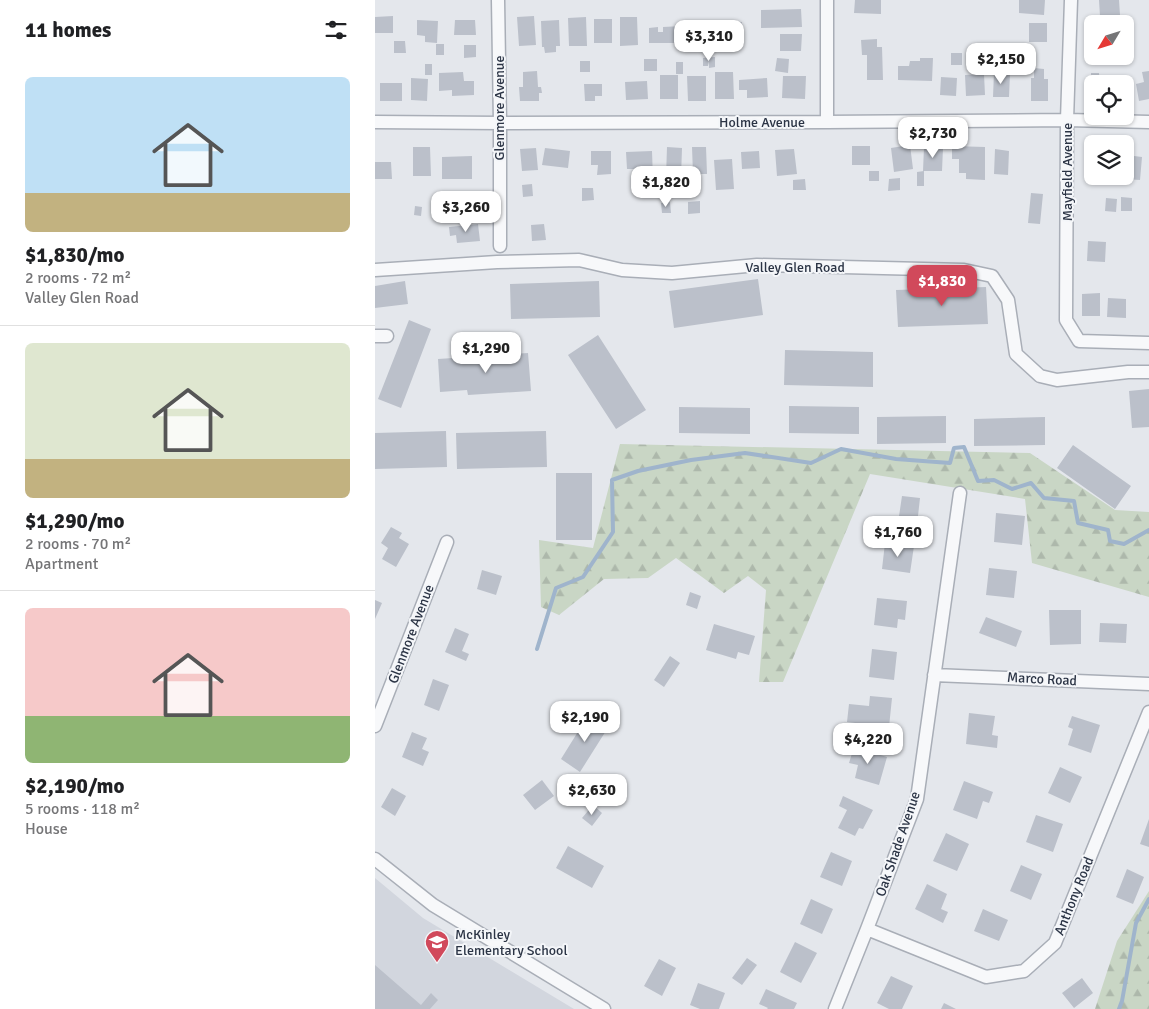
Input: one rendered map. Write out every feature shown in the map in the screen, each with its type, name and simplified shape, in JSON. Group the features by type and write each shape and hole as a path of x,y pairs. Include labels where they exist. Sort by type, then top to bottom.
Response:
{"street":[{"name":"Glenmore Avenue","path":"498,0 500,246"},
{"path":"827,0 827,122"},
{"name":"Mayfield Avenue","path":"1071,0 1067,120 1066,320 1079,341 1149,343"},
{"name":"Holme Avenue","path":"375,122 500,124 1067,120 1149,122"},
{"name":"Valley Glen Road","path":"375,270 497,262 579,260 622,270 672,273 757,265 964,270 992,276 1008,300 1017,354 1040,376 1057,380 1128,372 1149,372"},
{"name":"Oak Shade Avenue","path":"835,1009 917,800 960,493"},
{"name":"Glenmore Avenue","path":"375,726 447,542"},
{"name":"Marco Road","path":"935,675 1149,684"},
{"name":"Anthony Road","path":"867,929 987,977 1024,971 1055,943 1149,712"},
{"path":"375,859 433,905 599,1007"}],"shaded area":[{"name":"McKinley Elementary School","path":"375,878 423,918 574,1009 375,1009"}],"green space":[{"path":"620,444 1030,453 1115,510 1149,512 1149,597 1032,563 1025,499 870,474 783,682 759,682 766,590 748,576 724,593 676,558 648,578 604,579 559,615 541,607 539,540 593,548"},
{"path":"1149,891 1149,1009 1095,1009 1117,941"}],"building":[{"path":"855,0 881,0 881,14 854,13"},
{"path":"1019,0 1045,0 1044,15 1019,13"},
{"path":"1099,0 1119,0 1120,15 1100,15"},
{"path":"801,9 802,27 761,28 761,10"},
{"path":"393,16 393,33 375,33 375,17"},
{"path":"534,16 536,45 519,46 517,17"},
{"path":"586,17 587,46 569,46 568,18"},
{"path":"620,17 637,17 638,45 620,46"},
{"path":"594,19 612,19 612,43 594,43"},
{"path":"417,20 438,21 437,43 425,42 425,36 417,35"},
{"path":"455,20 475,20 476,35 454,35"},
{"path":"559,20 560,46 556,46 556,52 545,53 544,47 542,47 541,21"},
{"path":"736,22 742,22 742,28 736,28"},
{"path":"1029,23 1047,23 1047,42 1029,42"},
{"path":"707,25 719,25 719,29 722,29 722,25 732,25 732,37 718,37 719,42 699,42 699,27 707,27"},
{"path":"682,26 683,43 649,43 649,28 658,27 658,32 663,32 663,27"},
{"path":"780,34 802,34 801,51 780,51"},
{"path":"877,39 877,47 882,47 883,80 867,80 867,55 862,55 861,40"},
{"path":"394,41 405,41 406,53 394,53"},
{"path":"436,44 444,44 444,55 436,55"},
{"path":"464,45 476,45 476,57 464,58"},
{"path":"951,53 962,53 962,65 951,65"},
{"path":"715,57 715,67 709,68 709,61 708,66 703,66 703,58"},
{"path":"777,58 789,59 788,73 775,71"},
{"path":"920,58 933,58 932,81 898,80 898,66 909,66 910,61 920,61"},
{"path":"644,59 657,59 657,71 644,71"},
{"path":"580,61 590,61 590,72 580,72"},
{"path":"676,62 683,62 683,74 676,74"},
{"path":"425,64 432,64 432,75 425,75"},
{"path":"1034,68 1044,69 1044,79 1048,79 1048,101 1031,101 1031,78 1034,78"},
{"path":"537,71 538,87 541,87 542,93 539,93 539,101 520,101 519,87 523,87 523,72"},
{"path":"1149,71 1149,99 1139,101 1136,84 1144,82 1142,72"},
{"path":"463,72 464,81 474,81 474,95 452,96 452,90 439,91 439,73"},
{"path":"715,72 733,72 734,99 715,99"},
{"path":"994,72 1010,73 1009,97 993,97"},
{"path":"1091,73 1099,73 1099,75 1091,75"},
{"path":"984,74 985,95 966,96 965,75"},
{"path":"660,75 678,75 678,99 660,99"},
{"path":"687,76 706,76 706,101 688,101"},
{"path":"783,76 806,76 805,99 782,98"},
{"path":"941,77 957,78 956,96 940,95"},
{"path":"411,78 428,79 427,101 411,100"},
{"path":"767,78 768,97 747,98 747,90 739,90 739,80"},
{"path":"647,81 648,99 626,100 625,82"},
{"path":"380,83 402,83 402,101 380,101"},
{"path":"584,84 602,84 602,96 595,96 595,101 585,101"},
{"path":"910,145 913,169 894,172 891,148"},
{"path":"852,146 870,146 870,165 852,165"},
{"path":"952,146 985,147 985,180 966,179 966,173 959,173 959,159 952,159"},
{"path":"413,147 430,147 431,176 413,176"},
{"path":"667,147 682,148 681,178 666,177"},
{"path":"692,147 706,147 707,174 693,174"},
{"path":"924,147 943,148 942,171 923,171"},
{"path":"536,148 538,170 522,171 520,149"},
{"path":"545,148 570,151 568,168 542,165"},
{"path":"794,149 797,174 777,176 775,150"},
{"path":"995,149 1009,151 1008,175 994,174"},
{"path":"591,151 611,151 611,174 597,175 598,165 591,165"},
{"path":"652,151 653,179 639,180 638,169 627,169 626,152"},
{"path":"759,151 760,168 742,169 741,152"},
{"path":"472,156 472,179 442,179 442,157"},
{"path":"1134,156 1142,157 1140,180 1134,180"},
{"path":"732,159 734,189 716,190 714,160"},
{"path":"375,162 391,162 392,179 375,179"},
{"path":"869,171 879,171 879,181 869,181"},
{"path":"924,171 924,186 917,186 917,172"},
{"path":"900,178 900,190 888,191 889,179"},
{"path":"805,179 806,190 793,190 793,180"},
{"path":"532,184 533,196 523,197 522,185"},
{"path":"582,188 593,188 594,200 582,201"},
{"path":"1031,193 1043,194 1040,224 1028,223"},
{"path":"1121,197 1132,198 1132,211 1121,211"},
{"path":"1106,198 1117,199 1116,212 1105,211"},
{"path":"700,201 700,213 688,214 688,202"},
{"path":"670,202 671,213 662,213 661,203"},
{"path":"415,206 422,207 421,216 414,215"},
{"path":"478,224 480,241 457,243 456,235 450,236 449,227"},
{"path":"544,224 546,240 532,241 531,225"},
{"path":"1088,241 1106,242 1105,262 1087,261"},
{"path":"758,279 763,315 674,328 669,291"},
{"path":"405,281 408,304 375,308 375,286"},
{"path":"599,281 600,317 511,319 510,284"},
{"path":"986,287 988,324 898,327 896,290"},
{"path":"1100,293 1100,316 1082,316 1082,294"},
{"path":"1108,298 1126,299 1126,318 1107,317"},
{"path":"409,320 431,329 401,408 378,399"},
{"path":"598,335 646,410 616,429 568,355"},
{"path":"785,350 873,352 873,387 784,385"},
{"path":"528,353 531,391 468,395 467,390 440,392 438,359"},
{"path":"1149,389 1149,427 1132,428 1129,391"},
{"path":"789,406 859,407 859,434 789,433"},
{"path":"679,407 750,408 750,434 679,433"},
{"path":"946,416 946,443 877,444 877,417"},
{"path":"1045,417 1045,445 974,446 974,419"},
{"path":"446,431 447,467 375,469 375,433"},
{"path":"546,431 547,467 457,469 456,433"},
{"path":"1073,445 1131,486 1115,509 1057,468"},
{"path":"556,473 592,473 592,540 556,540"},
{"path":"902,496 920,498 917,525 898,523"},
{"path":"996,513 1025,516 1022,545 994,542"},
{"path":"391,527 402,533 399,538 409,544 396,567 382,559 388,548 381,543"},
{"path":"885,543 914,546 910,573 882,569"},
{"path":"989,568 1017,571 1014,598 986,595"},
{"path":"482,570 502,576 496,595 477,589"},
{"path":"690,592 701,596 697,609 686,605"},
{"path":"877,598 907,601 905,620 898,619 897,628 874,625"},
{"path":"375,600 382,603 375,619"},
{"path":"1049,610 1081,610 1081,644 1050,645"},
{"path":"986,617 1022,631 1016,647 979,633"},
{"path":"1100,623 1127,624 1126,643 1099,642"},
{"path":"714,624 755,636 749,655 738,652 736,659 706,650"},
{"path":"455,628 469,634 462,651 469,654 466,661 445,652"},
{"path":"872,649 897,652 894,680 869,677"},
{"path":"670,656 680,663 664,687 654,680"},
{"path":"433,679 449,685 439,711 424,705"},
{"path":"870,696 892,698 889,727 847,722 849,704 869,706"},
{"path":"969,713 995,716 992,735 998,736 997,748 966,744"},
{"path":"589,714 609,726 580,772 561,759"},
{"path":"1072,716 1100,725 1091,753 1068,745 1073,729 1068,727"},
{"path":"412,732 427,738 422,749 429,752 423,766 402,757"},
{"path":"854,747 887,757 879,785 855,778 858,765 849,763"},
{"path":"1060,767 1082,777 1070,803 1048,793"},
{"path":"542,780 554,796 535,810 523,795"},
{"path":"964,781 993,792 989,803 983,801 977,819 953,810"},
{"path":"392,788 406,796 395,816 381,807"},
{"path":"843,796 873,810 863,829 859,828 855,836 838,828 847,810 839,806"},
{"path":"593,805 602,813 592,826 582,818"},
{"path":"1036,815 1063,824 1053,852 1026,842"},
{"path":"1149,819 1149,847 1140,844"},
{"path":"946,833 969,844 957,871 933,861"},
{"path":"568,846 604,866 592,888 556,868"},
{"path":"831,852 852,861 842,886 820,877"},
{"path":"1021,865 1042,874 1031,900 1010,891"},
{"path":"1127,869 1144,877 1133,904 1116,897"},
{"path":"927,884 947,894 941,909 948,912 943,923 915,909"},
{"path":"811,899 833,909 822,934 800,924"},
{"path":"983,909 1008,920 999,941 974,931"},
{"path":"795,942 817,953 801,983 780,972"},
{"path":"747,958 757,965 742,985 732,978"},
{"path":"659,959 676,968 662,996 644,986"},
{"path":"375,965 421,1005 431,993 438,1000 430,1009 375,1009"},
{"path":"891,976 913,986 902,1009 889,1009 877,1003"},
{"path":"1082,978 1093,993 1074,1008 1062,993"},
{"path":"698,983 725,993 719,1009 700,1009 690,1005"},
{"path":"766,989 797,1003 794,1009 767,1009 759,1004"},
{"path":"944,1003 956,1009 941,1009"}],"waterway":[{"path":"537,649 556,588 583,577 613,532 612,480 638,471 691,460 745,453 811,463 841,449 896,459 950,463 954,448 964,447 978,481 994,480 1012,489 1031,483 1044,498 1074,501 1078,523 1108,530 1110,541 1124,544 1149,530"},
{"path":"1119,1009 1136,923 1149,899"}],"place":[{"name":"McKinley Elementary School","path":"437,963"}]}
